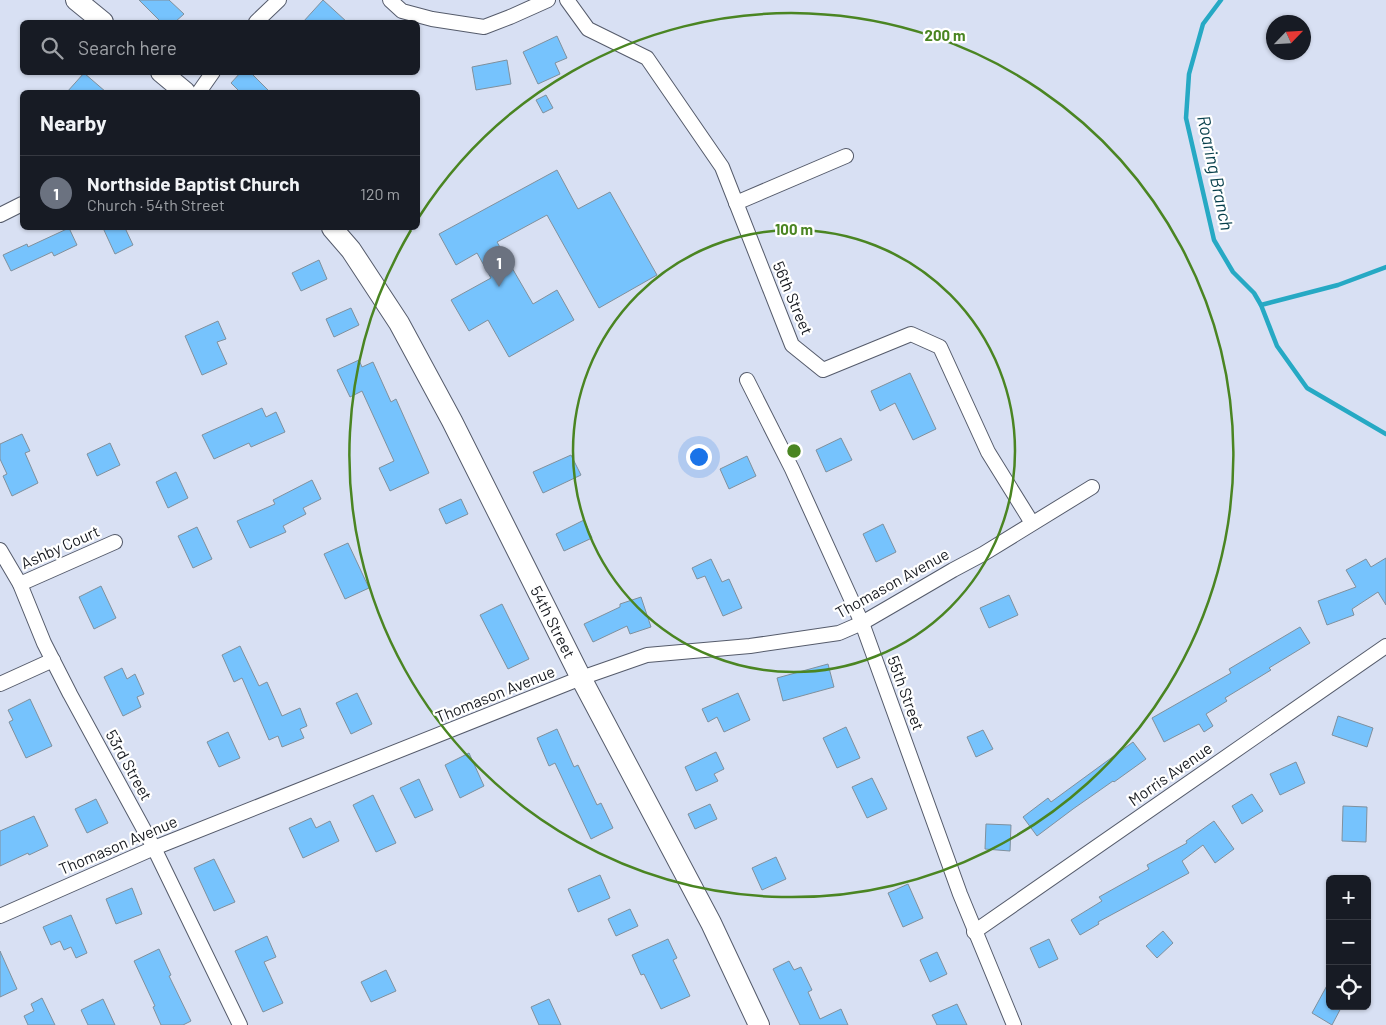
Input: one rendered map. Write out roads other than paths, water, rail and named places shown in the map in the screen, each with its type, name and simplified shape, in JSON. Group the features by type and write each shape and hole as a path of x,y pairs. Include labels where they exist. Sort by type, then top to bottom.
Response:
{"main road":[{"path":"76,0 101,20"},
{"path":"165,75 183,90"},
{"name":"54th Street","path":"334,230 351,250 399,323 452,421 581,678 711,923 759,1025"}],"street":[{"path":"258,20 279,0"},
{"path":"390,0 402,11 432,19 484,27 510,18 548,0"},
{"name":"56th Street","path":"567,0 588,29 647,58 722,167 792,345 824,370 911,334 940,347 988,452 1032,523"},
{"path":"200,90 212,75"},
{"path":"736,203 846,156"},
{"path":"0,215 20,205"},
{"name":"55th Street","path":"747,380 792,469 862,623 974,932 1014,1025"},
{"name":"Thomason Avenue","path":"0,916 154,848 581,678 647,655 750,646 839,633 862,623 983,554 1092,488"},
{"name":"Ashby Court","path":"20,584 115,542"},
{"name":"53rd Street","path":"0,550 20,584 53,660 154,848 240,1025"},
{"name":"Morris Avenue","path":"974,932 1386,646"},
{"path":"0,684 53,660"}],"waterway":[{"name":"Roaring Branch","path":"1221,0 1203,24 1189,74 1186,118 1214,240 1233,272 1254,293 1261,305 1277,346 1307,388 1386,434"},
{"name":"Roaring Branch","path":"1261,305 1338,285 1386,267"}],"place":[{"name":"Northside Baptist Church","path":"499,287"}]}
